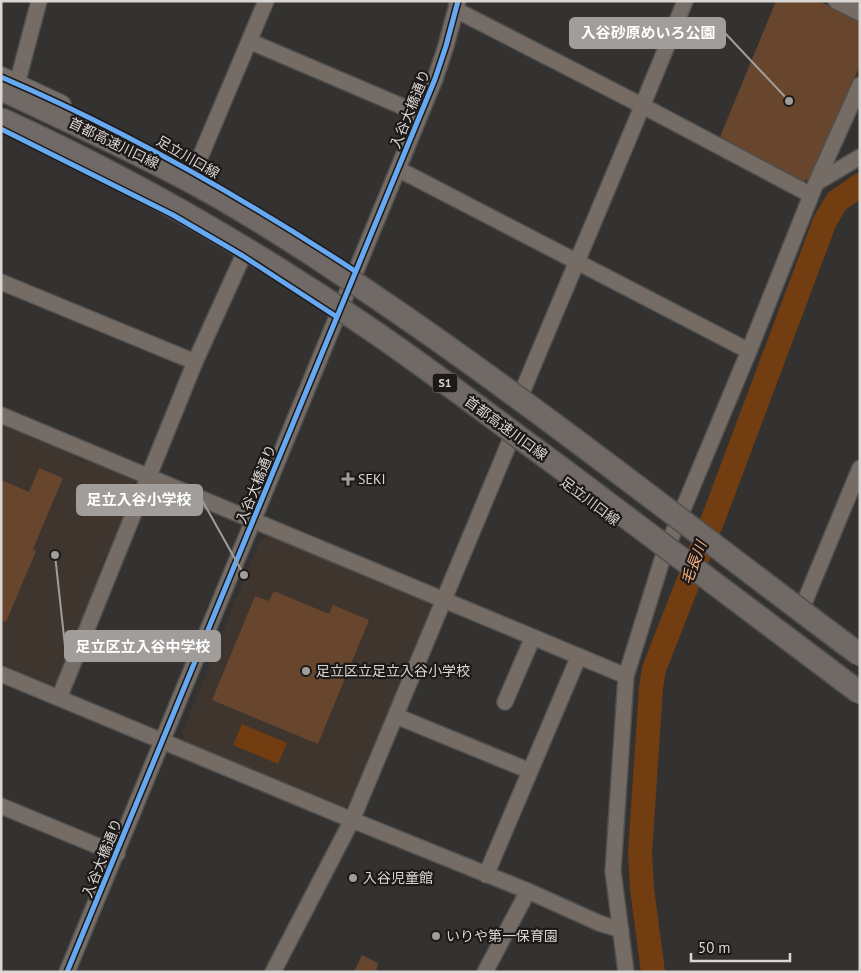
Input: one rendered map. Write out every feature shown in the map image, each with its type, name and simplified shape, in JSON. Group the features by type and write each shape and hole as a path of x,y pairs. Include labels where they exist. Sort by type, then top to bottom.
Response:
{"highway":[{"name":"首都高速川口線","path":"6,83 121,146 194,183 274,231 364,289 465,359 860,655"},
{"path":"1,101 115,155 205,202 393,319 576,441"},
{"name":"首都高速川口線","path":"2,128 114,174 288,275 369,328 493,418 860,693"}],"main road":[{"name":"足立川口線","path":"6,83 134,140 270,218 389,293 523,390 860,642"},
{"name":"足立川口線","path":"2,128 173,215 243,256 337,317 417,372 510,441 860,706"}],"street":[{"path":"6,83 39,1"},
{"path":"193,174 266,1"},
{"path":"523,390 576,261 644,106 684,1"},
{"path":"836,1 860,14"},
{"path":"457,6 644,106 813,189"},
{"name":"入谷大橋通り","path":"67,972 398,169 446,46 457,6"},
{"path":"249,41 420,114"},
{"path":"626,972 613,871 626,676 663,557 749,351 813,189 860,86"},
{"path":"813,189 860,157"},
{"path":"398,169 749,351"},
{"path":"59,698 195,362 243,256"},
{"path":"1,282 195,362"},
{"path":"1,415 626,676"},
{"path":"273,972 352,820 510,441"},
{"path":"804,601 860,468"},
{"path":"505,702 533,637"},
{"path":"486,875 579,656"},
{"path":"1,674 599,923 621,930"},
{"path":"396,716 530,771"},
{"path":"1,806 117,854"},
{"path":"485,972 528,892"}],"shaded area":[{"path":"776,1 819,1 860,22 860,65 811,178 801,182 720,137"},
{"path":"1,423 75,454 75,458 85,463 89,460 134,479 137,489 111,554 106,556 99,571 101,576 81,627 76,628 71,637 74,642 59,680 51,685 1,665"},
{"path":"39,468 63,478 33,549 36,551 6,622 1,620 1,480 29,492"},
{"name":"足立区立足立入谷小学校","path":"268,536 428,601 430,609 349,805 342,807 186,742 182,733 261,539"},
{"path":"274,591 329,614 333,605 369,620 318,744 212,700 255,596 269,601"},
{"path":"242,724 287,743 278,764 233,745"},
{"path":"362,955 378,963 376,972 354,972"}],"waterway":[{"name":"毛長川","path":"653,972 642,889 640,853 651,688 654,669 718,506 825,221 837,201 860,185"}],"cycle path":[{"path":"67,972 435,79 458,1"},
{"path":"1,77 138,142 270,217 355,271"},
{"path":"1,129 173,215 243,256 337,317"}],"place":[{"name":"入谷砂原めいろ公園","path":"789,101"},
{"name":"SEKI","path":"348,479"},
{"name":"足立区立入谷中学校","path":"55,555"},
{"name":"足立入谷小学校","path":"244,575"},
{"name":"足立区立足立入谷小学校","path":"306,671"},
{"name":"入谷児童館","path":"353,878"},
{"name":"いりや第一保育園","path":"436,936"}]}
